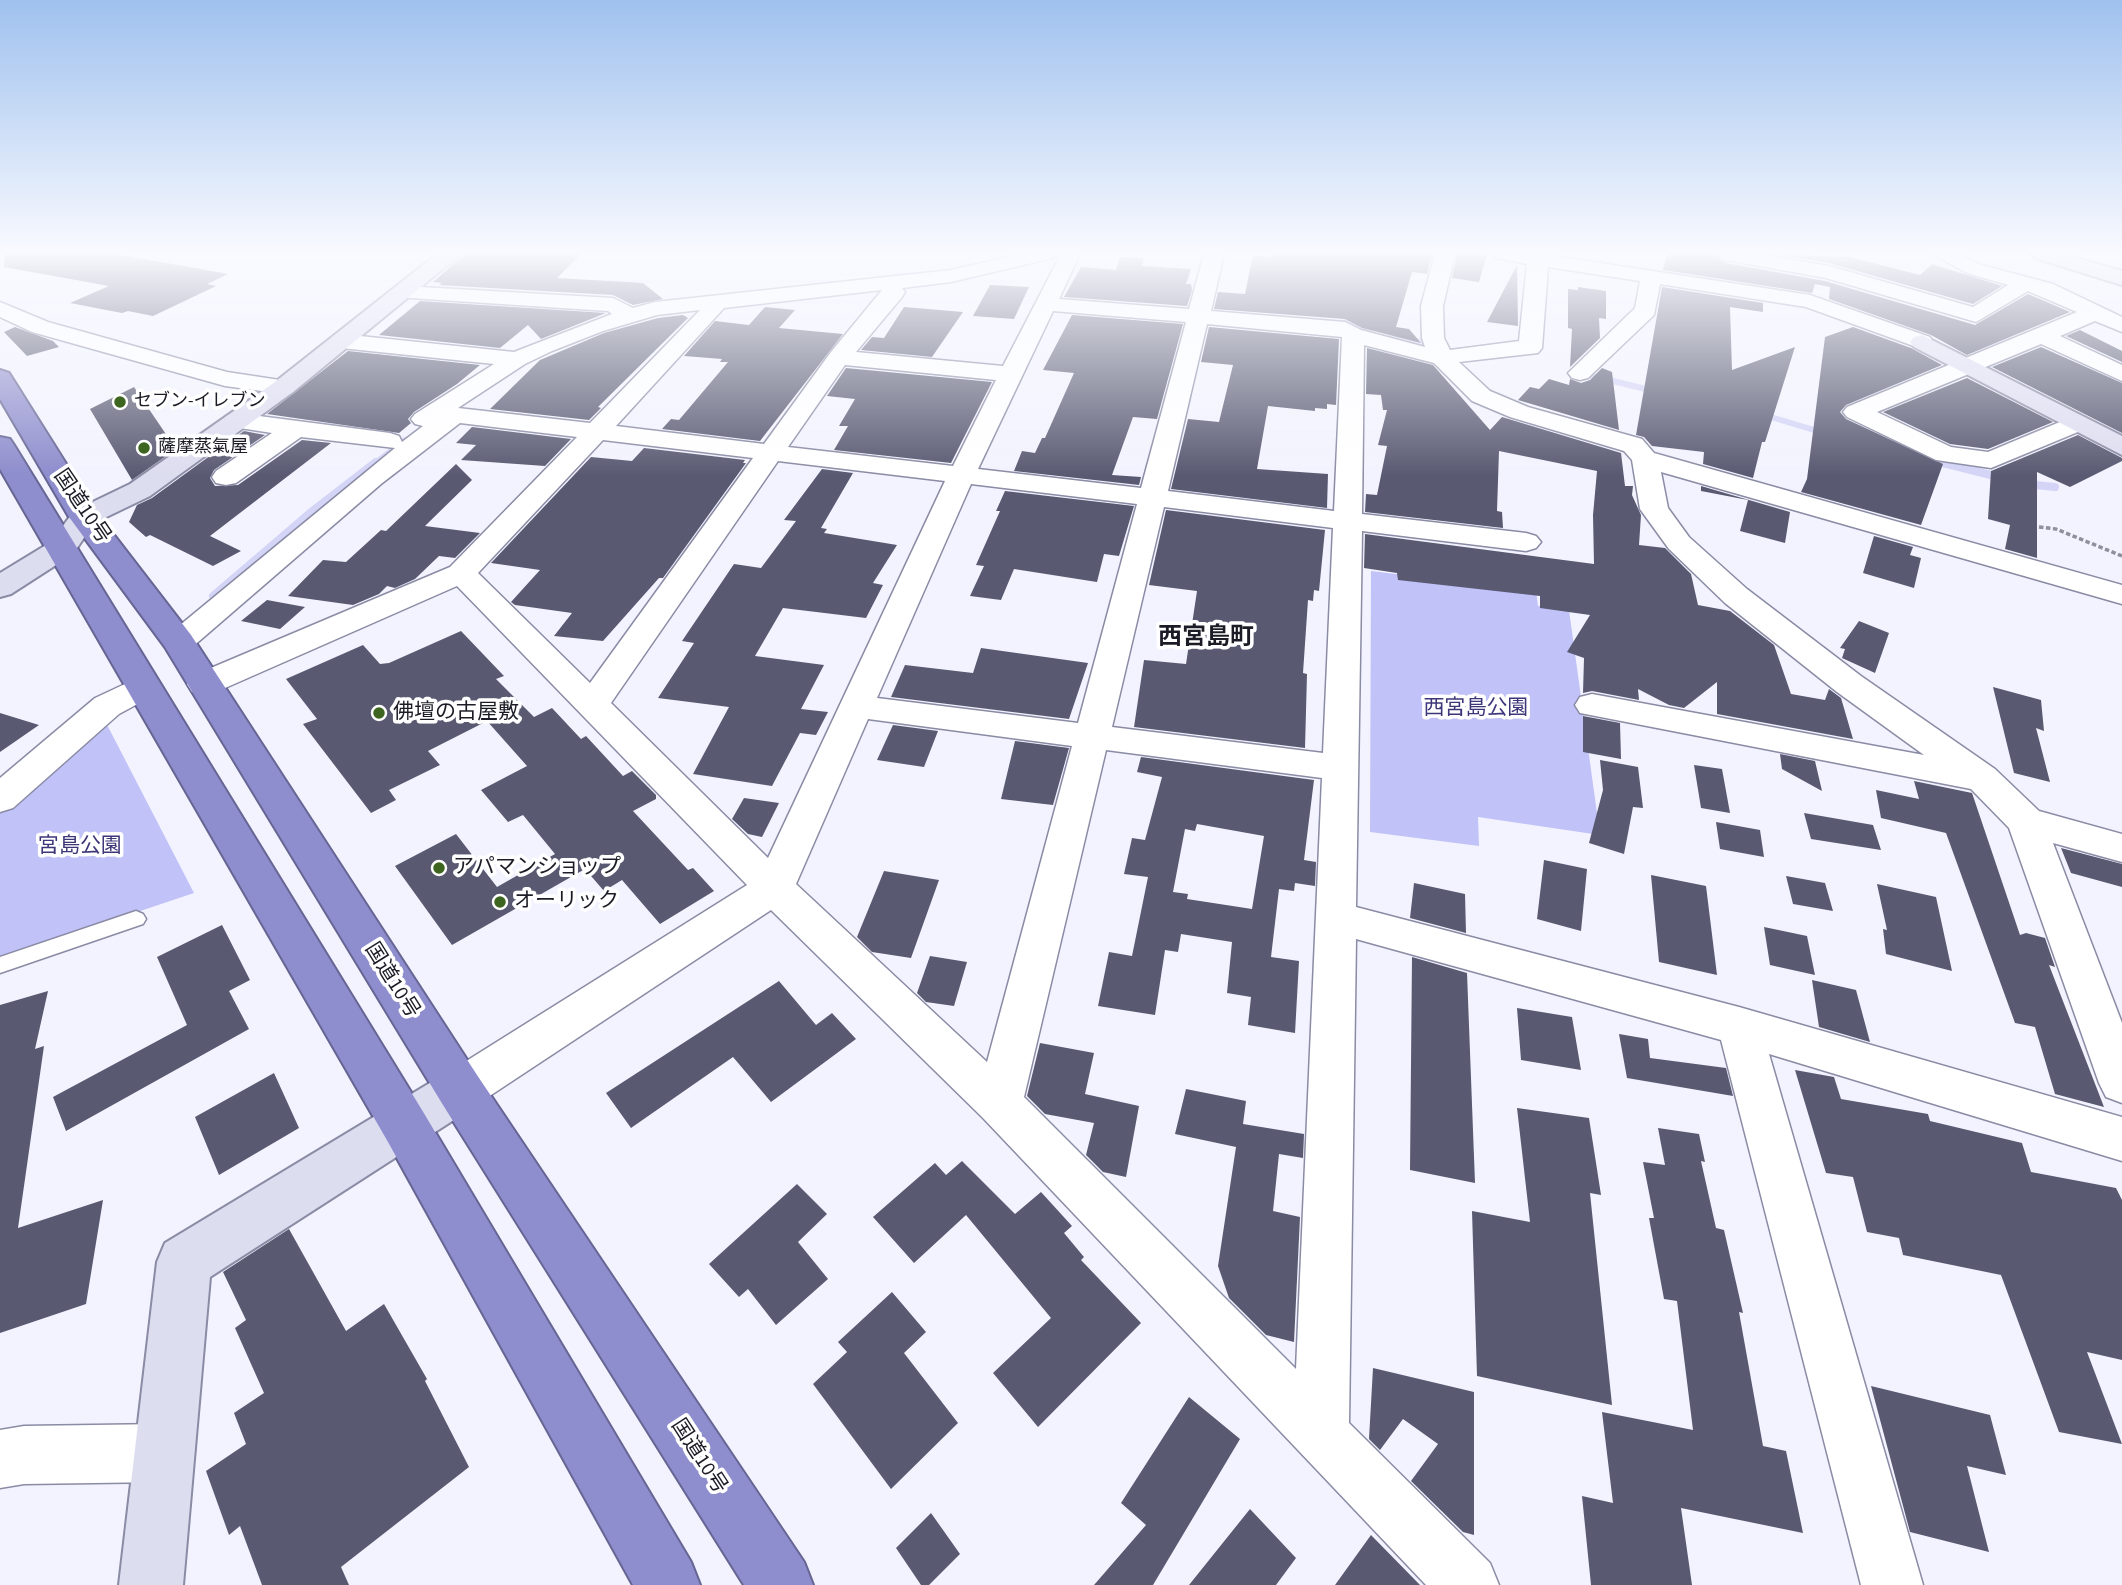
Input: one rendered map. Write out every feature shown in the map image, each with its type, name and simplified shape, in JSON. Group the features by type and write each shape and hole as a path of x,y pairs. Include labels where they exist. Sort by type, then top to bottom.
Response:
{"highway":[{"name":"国道10号","path":"0,378 142,687 405,1126 668,1585"},
{"name":"国道10号","path":"0,445 73,533 176,623 204,684 460,1090 781,1585"}],"street":[{"path":"43,328 225,379 284,387"},
{"path":"0,586 284,387 357,328"},
{"path":"207,587 390,441 517,359 590,328"},
{"path":"176,623 508,378 562,349 624,328"},
{"path":"204,684 461,573 592,432 695,328"},
{"path":"593,703 861,328"},
{"path":"151,1585 184,1262 405,1126 774,888 854,706 1033,328"},
{"path":"999,1103 1089,737 1195,328"},
{"path":"1332,328 1345,329 1353,335 1442,358 1493,349 1530,348 1532,328"},
{"path":"1433,328 1433,338 1442,358 1480,396 1519,412 1633,445 1644,458 1654,509 1679,543 1736,596 1849,684 1982,778 2026,821 2122,1083"},
{"path":"1580,373 1627,328"},
{"path":"1884,328 1922,342 2122,447"},
{"path":"2058,328 1970,367 1856,412 1944,454 1991,460 2076,424"},
{"path":"1321,1430 1353,335"},
{"path":"2041,335 2122,374"},
{"path":"341,341 517,359"},
{"path":"839,357 1010,373"},
{"path":"455,415 1526,542"},
{"path":"236,421 390,441"},
{"path":"226,477 292,430"},
{"path":"1644,458 2122,595"},
{"path":"461,573 774,888 999,1103 1321,1430 1468,1585"},
{"path":"0,799 107,706 142,687"},
{"path":"1592,705 1982,778"},
{"path":"854,706 1340,768"},
{"path":"2026,821 2122,848"},
{"path":"1337,918 1739,1026 2122,1139"},
{"path":"1739,1026 1892,1585"},
{"path":"0,1459 24,1455 163,1452"}],"lane":[{"path":"0,965 136,919"}],"path":[{"path":"2039,527 2056,529 2122,556"}],"green space":[{"name":"西宮島公園","path":"1371,571 1536,591 1538,606 1569,610 1600,835 1478,817 1479,846 1370,832"},
{"name":"宮島公園","path":"103,717 194,893 0,958 0,808"}],"building":[{"path":"18,328 53,341 59,347 27,356 4,332"},
{"path":"387,328 524,328 500,348 379,335"},
{"path":"531,328 569,328 541,339"},
{"path":"622,328 678,328 598,407 601,408 589,420 490,409 540,360"},
{"path":"709,328 779,328 843,334 760,441 662,429 671,419 679,420 728,362 720,362 722,359 684,356"},
{"path":"890,328 952,328 932,357 861,350 872,337 884,338"},
{"path":"1065,328 1182,328 1157,419 1133,417 1112,475 1141,477 1139,485 1014,471 1022,451 1035,453 1042,438 1045,438 1074,373 1043,370"},
{"path":"1209,328 1339,339 1336,405 1327,404 1327,409 1315,408 1315,411 1268,406 1257,469 1328,474 1327,508 1171,489 1188,419 1219,422 1233,365 1201,362"},
{"path":"1362,328 1409,329 1421,343"},
{"path":"1568,328 1599,328 1600,338 1570,367 1572,329"},
{"path":"1655,328 1731,328 1732,370 1795,347 1765,442 1762,442 1753,478 1703,464 1704,452 1652,446 1644,437 1636,435"},
{"path":"1856,328 1911,348 1942,365 1846,405 1840,412 1846,419 1943,464 1921,525 1801,492 1807,479 1825,337"},
{"path":"1911,328 2032,328 1967,355 1931,335"},
{"path":"2080,330 2122,351 2122,362 2066,336"},
{"path":"2041,347 2122,383 2122,433 1992,367"},
{"path":"1367,348 1433,365 1490,430 1502,417 1621,453 1625,486 1633,486 1632,495 1641,515 1639,545 1665,548 1691,574 1698,605 1730,611 1774,645 1791,694 1825,700 1829,689 1841,698 1853,739 1717,714 1717,682 1684,708 1669,705 1638,689 1639,700 1592,691 1583,693 1584,658 1567,652 1590,615 1540,608 1540,596 1398,580 1397,573 1364,568 1365,534 1594,564 1593,515 1597,471 1499,451 1497,511 1502,512 1503,528 1365,512 1366,494 1377,495 1387,446 1378,445 1387,410 1383,410 1381,395 1366,394"},
{"path":"348,351 480,365 457,384 414,412 408,419 411,423 399,433 267,414"},
{"path":"846,368 992,382 951,463 834,450 848,426 839,426 855,399 827,396"},
{"path":"1602,368 1612,372 1619,430 1518,400 1530,387 1539,389 1549,379 1569,385 1570,379 1581,383 1590,380"},
{"path":"1967,378 2053,422 1988,449 1950,444 1883,412"},
{"path":"134,387 176,449 132,480 90,409"},
{"path":"472,427 571,439 545,466 461,460 476,445 456,443"},
{"path":"244,431 265,435 214,470 210,478 215,486 238,485 302,440 331,443 210,536 241,551 213,566 150,535 146,537 129,522 137,505 152,498"},
{"path":"2078,435 2122,458 2122,461 2070,487 2037,472 2037,558 2005,549 2010,525 1988,519 1991,471"},
{"path":"644,448 745,460 743,463 746,463 663,578 659,578 603,641 554,636 572,613 515,605 511,602 540,570 491,563 591,457 632,461"},
{"path":"456,464 472,480 425,526 480,533 455,558 439,556 415,579 395,588 387,586 379,594 353,605 288,596 323,560 346,562 381,530 386,531"},
{"path":"822,469 853,473 821,528 827,529 824,533 897,545 873,583 883,585 866,618 783,608 755,656 824,665 801,709 828,712 816,735 800,733 772,786 693,774 729,707 658,698 694,643 682,641 734,564 761,568 796,521 784,520"},
{"path":"1701,486 1790,512 1785,543 1740,531 1748,500 1701,491"},
{"path":"1005,491 1134,506 1119,556 1104,554 1097,582 1014,569 1001,600 970,596 984,566 976,565 1000,511 996,511"},
{"path":"1166,510 1325,530 1319,591 1314,590 1313,601 1308,600 1303,673 1307,674 1305,748 1134,727 1144,660 1186,664 1197,591 1149,585"},
{"path":"1874,536 1913,547 1910,555 1921,558 1914,588 1863,573"},
{"path":"267,600 305,607 280,629 241,621"},
{"path":"1859,621 1889,633 1875,673 1842,658 1845,649 1840,648"},
{"path":"461,631 504,676 496,679 534,717 552,708 581,739 586,736 623,776 632,771 656,795 656,799 633,811 688,870 693,868 714,891 660,924 622,880 604,891 585,869 452,945 395,866 456,834 497,887 555,854 523,815 508,822 481,790 527,766 487,721 428,751 440,765 389,790 396,800 371,813 303,724 317,719 286,679 363,645 380,664 389,663"},
{"path":"981,648 1088,663 1069,719 891,697 905,665 973,673"},
{"path":"1993,687 2041,700 2044,731 2036,728 2050,782 2014,773"},
{"path":"0,713 39,725 0,752"},
{"path":"1583,716 1620,723 1621,759 1583,752"},
{"path":"893,725 938,731 924,767 877,760"},
{"path":"1015,741 1069,748 1053,805 1001,799"},
{"path":"1780,754 1815,761 1822,791 1782,769"},
{"path":"1141,757 1314,780 1304,860 1316,862 1315,886 1295,883 1294,891 1279,889 1271,957 1299,961 1295,1033 1248,1025 1251,997 1227,993 1232,942 1181,934 1178,952 1165,950 1155,1015 1098,1006 1109,952 1132,956 1148,877 1124,874 1132,838 1145,840 1162,777 1137,772","holes":["1197,824 1264,836 1252,909 1187,899 1188,894 1173,892 1185,829 1195,831"]},
{"path":"1600,760 1638,767 1643,808 1633,807 1624,854 1589,843 1603,790"},
{"path":"1694,765 1722,769 1730,813 1701,808"},
{"path":"1914,781 1972,793 2020,935 2026,933 2045,938 2055,967 2049,965 2104,1107 2055,1094 2035,1027 2015,1023 1946,833 1881,818 1876,790 1919,799"},
{"path":"744,798 779,803 762,837 748,834 732,819"},
{"path":"1804,813 1873,825 1881,850 1811,839"},
{"path":"1716,822 1760,830 1764,857 1720,849"},
{"path":"2061,848 2122,864 2122,887 2071,873"},
{"path":"1544,860 1587,869 1581,931 1537,919"},
{"path":"884,871 939,880 911,958 872,952 857,937"},
{"path":"1651,875 1706,886 1717,975 1659,962"},
{"path":"1786,876 1825,883 1833,911 1793,904"},
{"path":"1414,883 1465,894 1466,933 1410,918"},
{"path":"1877,884 1936,897 1952,971 1886,954 1883,929 1887,930"},
{"path":"222,925 250,980 229,991 249,1029 66,1131 53,1097 187,1025 157,957"},
{"path":"1764,927 1807,936 1815,975 1770,965"},
{"path":"930,956 967,962 954,1006 926,1002 917,993"},
{"path":"1412,957 1467,973 1475,1183 1410,1170"},
{"path":"1812,980 1856,990 1870,1042 1819,1027"},
{"path":"779,981 816,1025 832,1013 856,1039 771,1102 733,1057 631,1128 606,1093"},
{"path":"48,991 35,1049 44,1046 18,1228 103,1200 86,1304 0,1333 0,1005"},
{"path":"1517,1008 1572,1017 1581,1070 1521,1060"},
{"path":"1619,1034 1648,1039 1650,1058 1726,1068 1733,1096 1627,1078"},
{"path":"1040,1043 1094,1053 1085,1094 1139,1106 1126,1177 1103,1172 1086,1155 1094,1123 1045,1114 1027,1096"},
{"path":"1795,1070 1834,1077 1841,1099 1928,1114 1930,1121 2022,1143 2031,1172 2116,1188 2122,1200 2122,1360 2087,1352 2122,1444 2059,1432 2001,1275 1903,1255 1899,1238 1867,1232 1853,1177 1826,1173"},
{"path":"274,1073 299,1128 219,1175 195,1117"},
{"path":"1186,1089 1246,1101 1243,1124 1304,1134 1303,1158 1279,1154 1273,1211 1300,1217 1294,1342 1266,1335 1229,1298 1218,1266 1236,1147 1175,1134"},
{"path":"1517,1108 1589,1118 1601,1195 1590,1193 1612,1405 1477,1376 1472,1211 1530,1222"},
{"path":"1658,1128 1699,1134 1705,1162 1701,1161 1716,1228 1724,1230 1743,1313 1739,1312 1763,1446 1786,1451 1803,1533 1681,1508 1692,1585 1591,1585 1582,1496 1613,1503 1602,1412 1693,1430 1677,1301 1664,1299 1649,1218 1654,1218 1643,1162 1665,1165"},
{"path":"962,1161 1015,1214 1041,1192 1072,1226 1064,1233 1084,1257 1081,1260 1141,1323 1038,1427 993,1373 1051,1318 966,1215 914,1263 873,1217 935,1163 946,1175"},
{"path":"797,1184 827,1214 798,1242 828,1279 776,1325 748,1289 739,1297 709,1264"},
{"path":"289,1229 346,1331 384,1304 427,1379 425,1381 469,1467 341,1567 349,1585 262,1585 240,1526 229,1535 206,1471 246,1444 234,1413 264,1393 235,1328 246,1320 223,1272"},
{"path":"892,1292 926,1332 904,1353 958,1423 891,1489 813,1384 847,1352 838,1342"},
{"path":"1373,1368 1474,1392 1474,1535 1463,1532 1411,1481 1438,1444 1403,1419 1380,1450 1369,1439"},
{"path":"1871,1386 1990,1415 2006,1475 1967,1466 1989,1552 1910,1532"},
{"path":"1189,1397 1240,1439 1153,1585 1094,1585 1146,1525 1121,1503"},
{"path":"1250,1509 1296,1558 1276,1585 1189,1585"},
{"path":"931,1513 960,1554 929,1585 921,1585 896,1548"},
{"path":"1371,1535 1420,1585 1335,1585"}],"waterway":[{"path":"1358,328 1379,337 1423,342"},
{"path":"1580,373 1654,391"},
{"path":"1761,414 1824,433"},
{"path":"374,464 405,440"},
{"path":"1923,458 1946,464"},
{"path":"213,596 310,513 376,462"},
{"path":"1939,462 2003,478"},
{"path":"2025,484 2055,487"}],"place":[{"name":"セブン-イレブン","path":"120,402"},
{"name":"薩摩蒸氣屋","path":"144,448"},
{"name":"佛壇の古屋敷","path":"379,713"},
{"name":"アパマンショップ","path":"439,868"},
{"name":"オーリック","path":"500,902"}],"district":[{"name":"西宮島町","path":"1206,639"}]}
